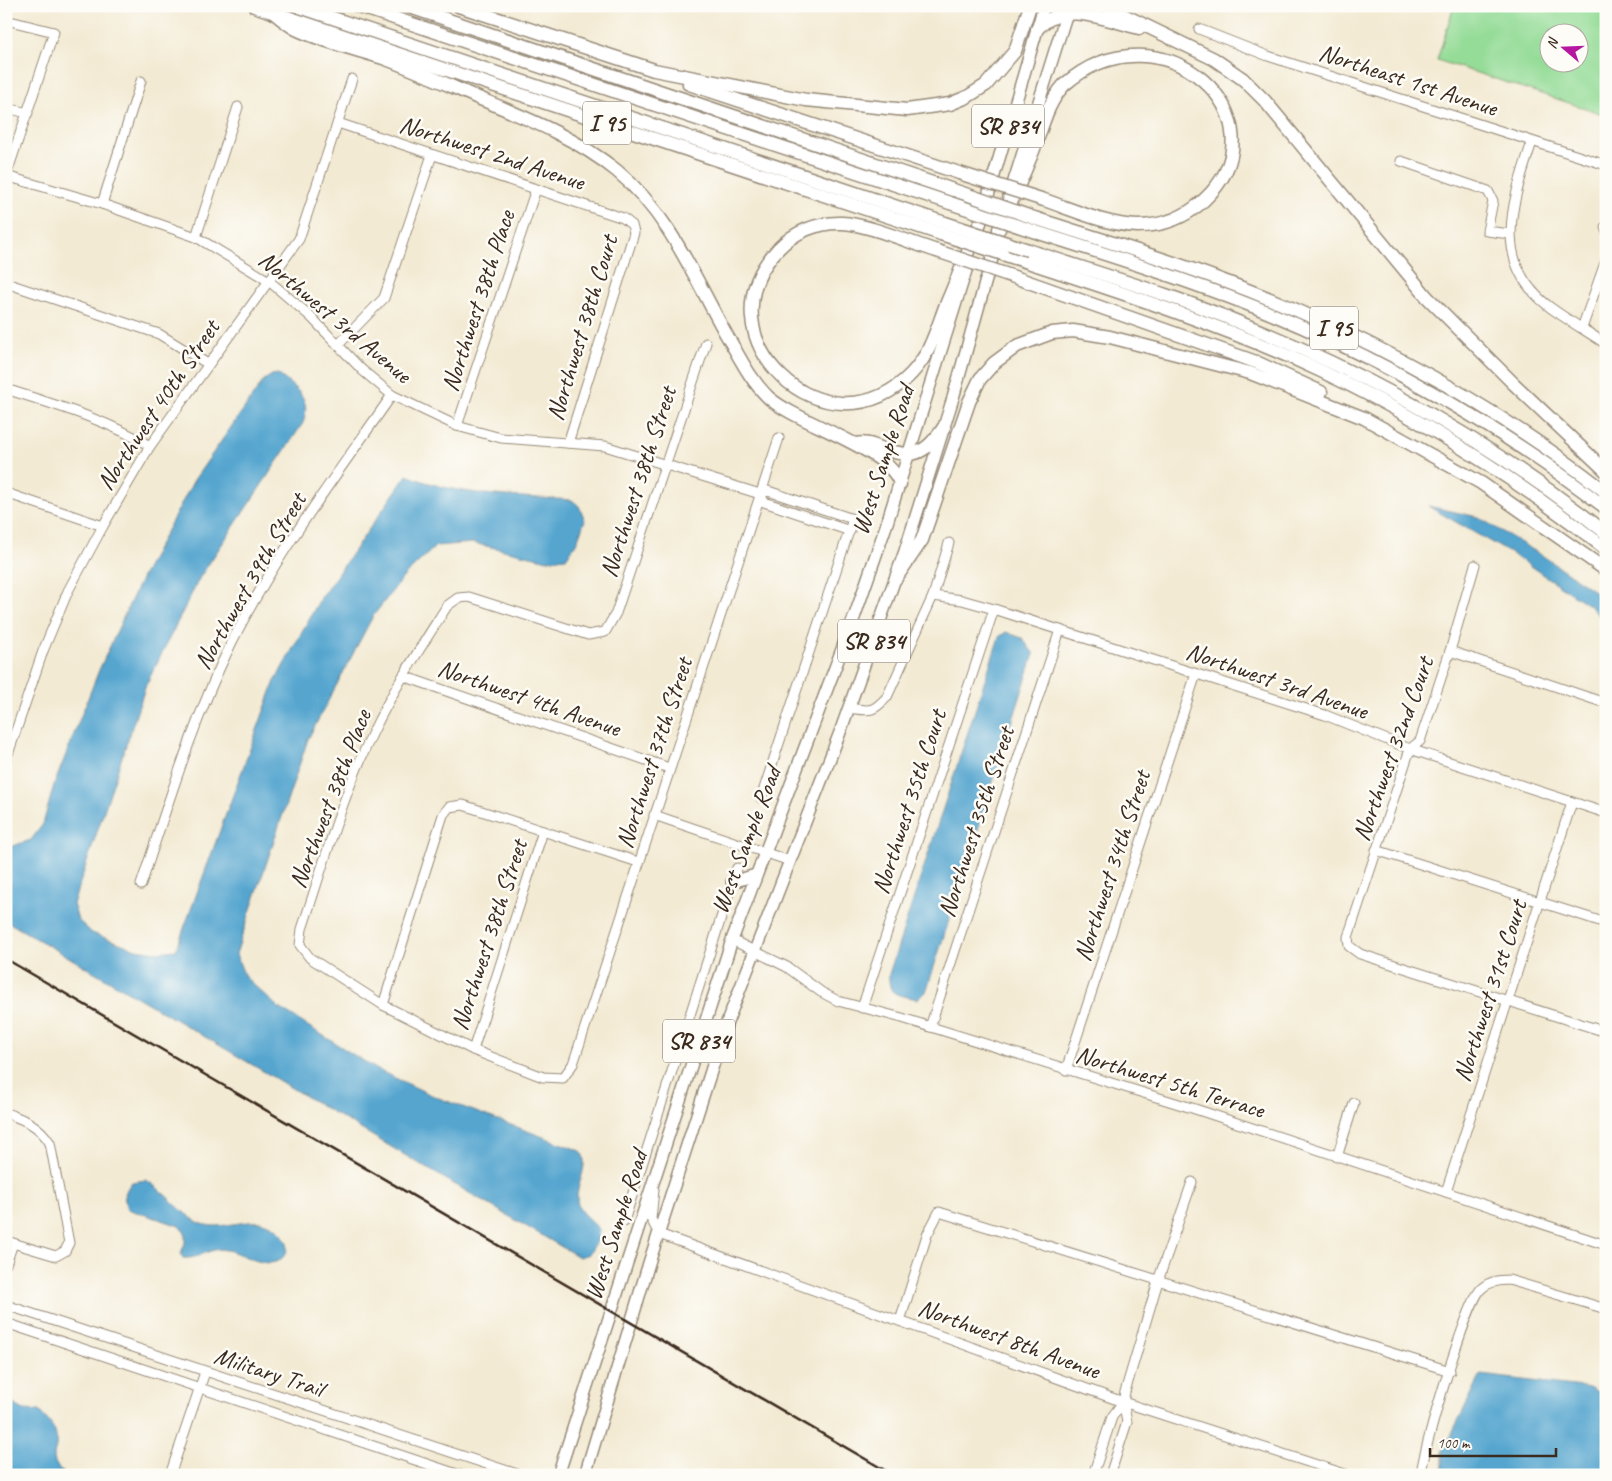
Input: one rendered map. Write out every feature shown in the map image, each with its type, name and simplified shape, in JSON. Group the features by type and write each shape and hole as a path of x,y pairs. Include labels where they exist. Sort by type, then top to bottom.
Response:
{"highway":[{"name":"I 95","path":"254,6 1027,256 1238,335 1322,371 1445,437 1523,487 1606,549"},
{"path":"297,6 943,229"},
{"path":"358,6 952,197 1035,225 1213,291 1343,346 1426,389 1474,417 1545,464 1606,508"},
{"name":"I 95","path":"407,6 952,197"},
{"path":"459,6 654,70 704,90 960,174 1044,200 1118,224 1159,224 1187,214 1214,189 1230,155 1230,123 1222,94 1197,64 1164,49 1134,45 1107,52 1090,61 1064,85 1047,110 1032,154 999,229"},
{"path":"654,70 806,100 907,110 936,107 967,97 995,77 1014,51 1030,6"},
{"path":"1105,6 1158,33 1214,58 1254,89 1427,297 1496,368 1606,471"},
{"path":"1037,29 1048,16 1069,8 1158,33"},
{"path":"273,12 296,29 404,66 554,130 603,160 633,186 659,216 679,246 745,368 761,390 794,415 856,444 889,466 896,474 900,484"},
{"path":"980,223 928,350 910,375 888,392 870,400 848,403 818,400 790,385 780,377 765,358 755,334 752,312 754,292 766,263 790,238 808,228 843,223 866,227 937,251 1020,279 1256,362 1355,408 1364,418"},
{"name":"I 95","path":"1035,225 1216,278 1347,334 1486,409 1565,461 1606,492"},
{"path":"1027,256 1215,313 1326,360 1451,426 1529,476 1606,533"},
{"path":"896,578 922,540 976,386 990,367 1017,346 1052,333 1073,331 1110,337 1250,373 1364,418 1481,483 1606,570"},
{"path":"856,444 863,442 891,452 910,455 928,447 944,427"}],"main road":[{"name":"SR 834","path":"980,223 1044,6"},
{"name":"SR 834","path":"999,229 1069,8"},
{"name":"West Sample Road","path":"558,1475 732,940 855,615 910,455 980,223"},
{"name":"West Sample Road","path":"586,1475 659,1234 726,1025 849,708 896,578 944,427 990,271 999,229"},
{"path":"732,882 756,875"}],"street":[{"path":"6,20 54,32 6,176"},
{"name":"Northeast 1st Avenue","path":"1199,29 1268,56 1606,165"},
{"name":"Northwest 40th Street","path":"6,760 43,651 68,591 103,526 150,446 299,239 352,79"},
{"path":"102,204 141,81"},
{"path":"196,237 238,107"},
{"path":"6,108 28,113"},
{"name":"Northwest 2nd Avenue","path":"338,123 623,218 632,225"},
{"path":"1532,142 1514,199 1510,234 1514,258 1527,283 1550,307 1606,344"},
{"path":"339,344 384,298 432,154"},
{"path":"1401,161 1488,191 1493,201 1487,231 1510,234"},
{"name":"Northwest 3rd Avenue","path":"6,176 102,204 196,237 269,281 310,316 362,370 392,395 457,426 501,438 605,446 760,494 768,490 853,519 850,530 764,502 760,494"},
{"name":"Northwest 38th Place","path":"457,426 536,189"},
{"name":"Northwest 38th Court","path":"568,443 634,233 632,225"},
{"path":"1582,328 1606,260"},
{"path":"6,283 158,334 208,364"},
{"name":"Northwest 38th Street","path":"458,598 469,597 588,635 605,632 616,612 706,343"},
{"path":"6,389 98,420 125,431 150,446"},
{"name":"Northwest 39th Street","path":"141,885 192,734 231,643 290,542 392,395"},
{"name":"Northwest 37th Street","path":"473,1050 543,1077 563,1078 573,1064 779,438"},
{"path":"6,493 103,526"},
{"path":"761,798 850,530"},
{"path":"849,708 866,711 874,710 887,697 932,596 949,543"},
{"name":"Northwest 32nd Court","path":"1475,565 1450,651 1420,741 1410,749 1348,937 1349,946 1360,954 1508,1002"},
{"name":"Northwest 3rd Avenue","path":"932,596 962,600 1060,630 1324,715 1410,749 1606,813"},
{"name":"Northwest 38th Place","path":"383,1005 310,958 300,945 302,929 354,778 373,731 403,676 447,606 458,598"},
{"name":"Northwest 35th Court","path":"862,1008 994,609"},
{"name":"Northwest 35th Street","path":"930,1027 1060,630"},
{"path":"1450,651 1598,701"},
{"name":"Northwest 34th Street","path":"1066,1070 1196,674"},
{"name":"Northwest 4th Avenue","path":"403,676 669,768"},
{"name":"Northwest 31st Court","path":"1446,1192 1572,802"},
{"path":"473,1050 383,1005 443,815 449,807 463,805 638,862"},
{"path":"654,815 790,861"},
{"name":"Northwest 38th Street","path":"473,1050 543,831"},
{"path":"1376,850 1606,923"},
{"path":"624,1221 737,868"},
{"name":"Northwest 5th Terrace","path":"732,940 788,966 830,998 1195,1109 1606,1245"},
{"path":"1508,1002 1606,1032"},
{"path":"1337,1157 1354,1103"},
{"path":"6,1113 32,1123 43,1132 50,1143 69,1237 65,1251 56,1256 10,1242 6,1264"},
{"path":"642,1165 657,1173 651,1220 659,1234"},
{"path":"1093,1475 1112,1417 1123,1402 1158,1281 1192,1182"},
{"path":"900,1321 927,1235 939,1212 1450,1371"},
{"name":"Northwest 8th Avenue","path":"659,1234 1123,1402 1348,1475"},
{"path":"1421,1475 1423,1459 1472,1302 1481,1288 1494,1281 1509,1280 1606,1309"},
{"name":"Military Trail","path":"6,1306 520,1475"},
{"name":"Military Trail","path":"6,1323 460,1475"},
{"path":"170,1475 206,1372"},
{"path":"1110,1475 1127,1422 1123,1402"}],"green space":[{"path":"1454,6 1606,6 1606,115 1437,60"}],"water":[{"path":"278,374 297,390 304,400 306,407 303,423 200,577 146,685 73,904 78,920 92,933 136,949 157,952 176,950 275,681 320,599 407,475 447,488 467,492 572,500 579,506 585,520 577,542 566,558 548,560 473,543 436,546 405,575 373,616 308,739 236,954 245,977 279,1008 378,1070 436,1097 581,1151 584,1157 584,1164 578,1191 578,1205 599,1229 598,1240 589,1254 579,1257 6,921 6,848 31,840 43,824 54,785 99,670 142,577 194,480 264,380"},
{"path":"1428,506 1478,517 1543,556 1606,599 1606,623 1590,606 1515,556"},
{"path":"1006,632 1022,638 1034,654 926,992 917,999 899,995 892,991 890,987 889,974 999,637"},
{"path":"146,1180 186,1214 200,1223 210,1226 221,1226 245,1222 267,1223 277,1229 287,1242 286,1253 281,1259 267,1263 221,1249 194,1257 183,1258 181,1253 185,1243 185,1233 179,1226 127,1209 125,1195 129,1186 132,1182"},
{"path":"1481,1375 1591,1388 1606,1397 1606,1475 1443,1475 1443,1451"},
{"path":"6,1400 24,1410 39,1411 49,1422 56,1436 54,1460 66,1475 14,1475 6,1459"}],"railway":[{"path":"6,959 893,1475"}]}
